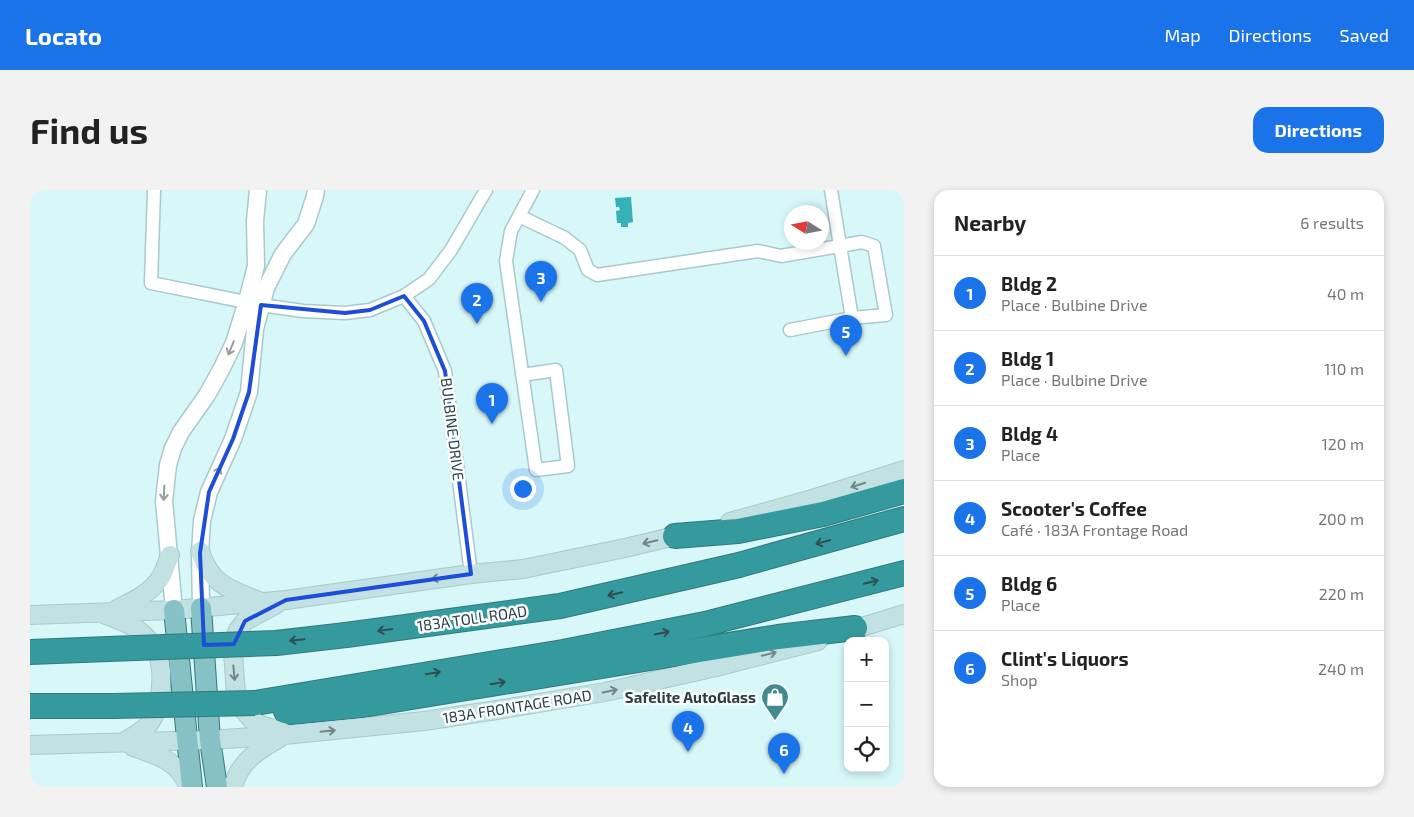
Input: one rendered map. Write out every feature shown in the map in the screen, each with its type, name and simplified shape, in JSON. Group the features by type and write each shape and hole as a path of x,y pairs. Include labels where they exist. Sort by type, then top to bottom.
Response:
{"highway":[{"path":"675,536 747,530 823,514 904,491"},
{"name":"183A TOLL ROAD","path":"30,652 276,642 346,635 560,606 738,565 904,519"},
{"path":"30,706 255,703 290,712 563,652 705,624 904,573"},
{"path":"357,696 778,637 855,628"}],"main road":[{"path":"30,615 201,608 286,600 471,574 523,569 625,548 712,527 809,500 904,470"},
{"path":"200,551 208,570 222,586 261,602"},
{"path":"107,612 134,600 154,587 162,576 170,555"},
{"path":"286,600 246,621 238,630 234,640 233,652 236,695 245,712 252,720 261,725 288,735"},
{"path":"201,608 210,740 217,787"},
{"path":"174,610 190,787"},
{"path":"107,612 133,626 146,637 158,652 161,681 158,708 150,723 142,732 121,743"},
{"name":"183A FRONTAGE ROAD","path":"30,745 210,740 288,735 424,721 605,692 809,644 904,614"},
{"path":"234,787 239,770 248,759 266,746 288,735"},
{"path":"121,743 163,757 178,769 190,787"}],"street":[{"path":"154,190 151,283 303,311 345,312 370,310 404,296 429,279 450,250 486,190"},
{"path":"201,608 200,551 202,521 209,492 233,439 249,392 255,330 254,303 258,190"},
{"path":"174,610 164,501 172,448 207,395 254,303 266,288 283,254 306,224 316,190"},
{"path":"522,375 556,370 568,466 536,470 522,375 506,261 511,231 533,190"},
{"path":"831,190 852,318"},
{"path":"519,216 565,238 580,250 588,270 597,275 758,251 781,256 862,242 874,246 886,315 852,318 790,330"},
{"name":"BULBINE DRIVE","path":"404,296 424,321 445,371 471,574"}],"highlighted area":[{"path":"404,296 424,321 445,371 471,574 286,600 245,621 234,644 204,645 200,553 209,492 233,439 249,392 261,305 345,313 370,310"}],"water":[{"path":"631,197 633,222 628,223 628,227 621,227 621,223 617,223 616,211 620,210 619,207 616,207 615,198"}],"place":[{"name":"Bldg 4","path":"541,302"},
{"name":"Bldg 1","path":"477,324"},
{"name":"Bldg 6","path":"846,356"},
{"name":"Bldg 2","path":"492,424"},
{"name":"Safelite AutoGlass","path":"775,721"},
{"name":"Scooter's Coffee","path":"688,752"},
{"name":"Clint's Liquors","path":"784,774"}]}
